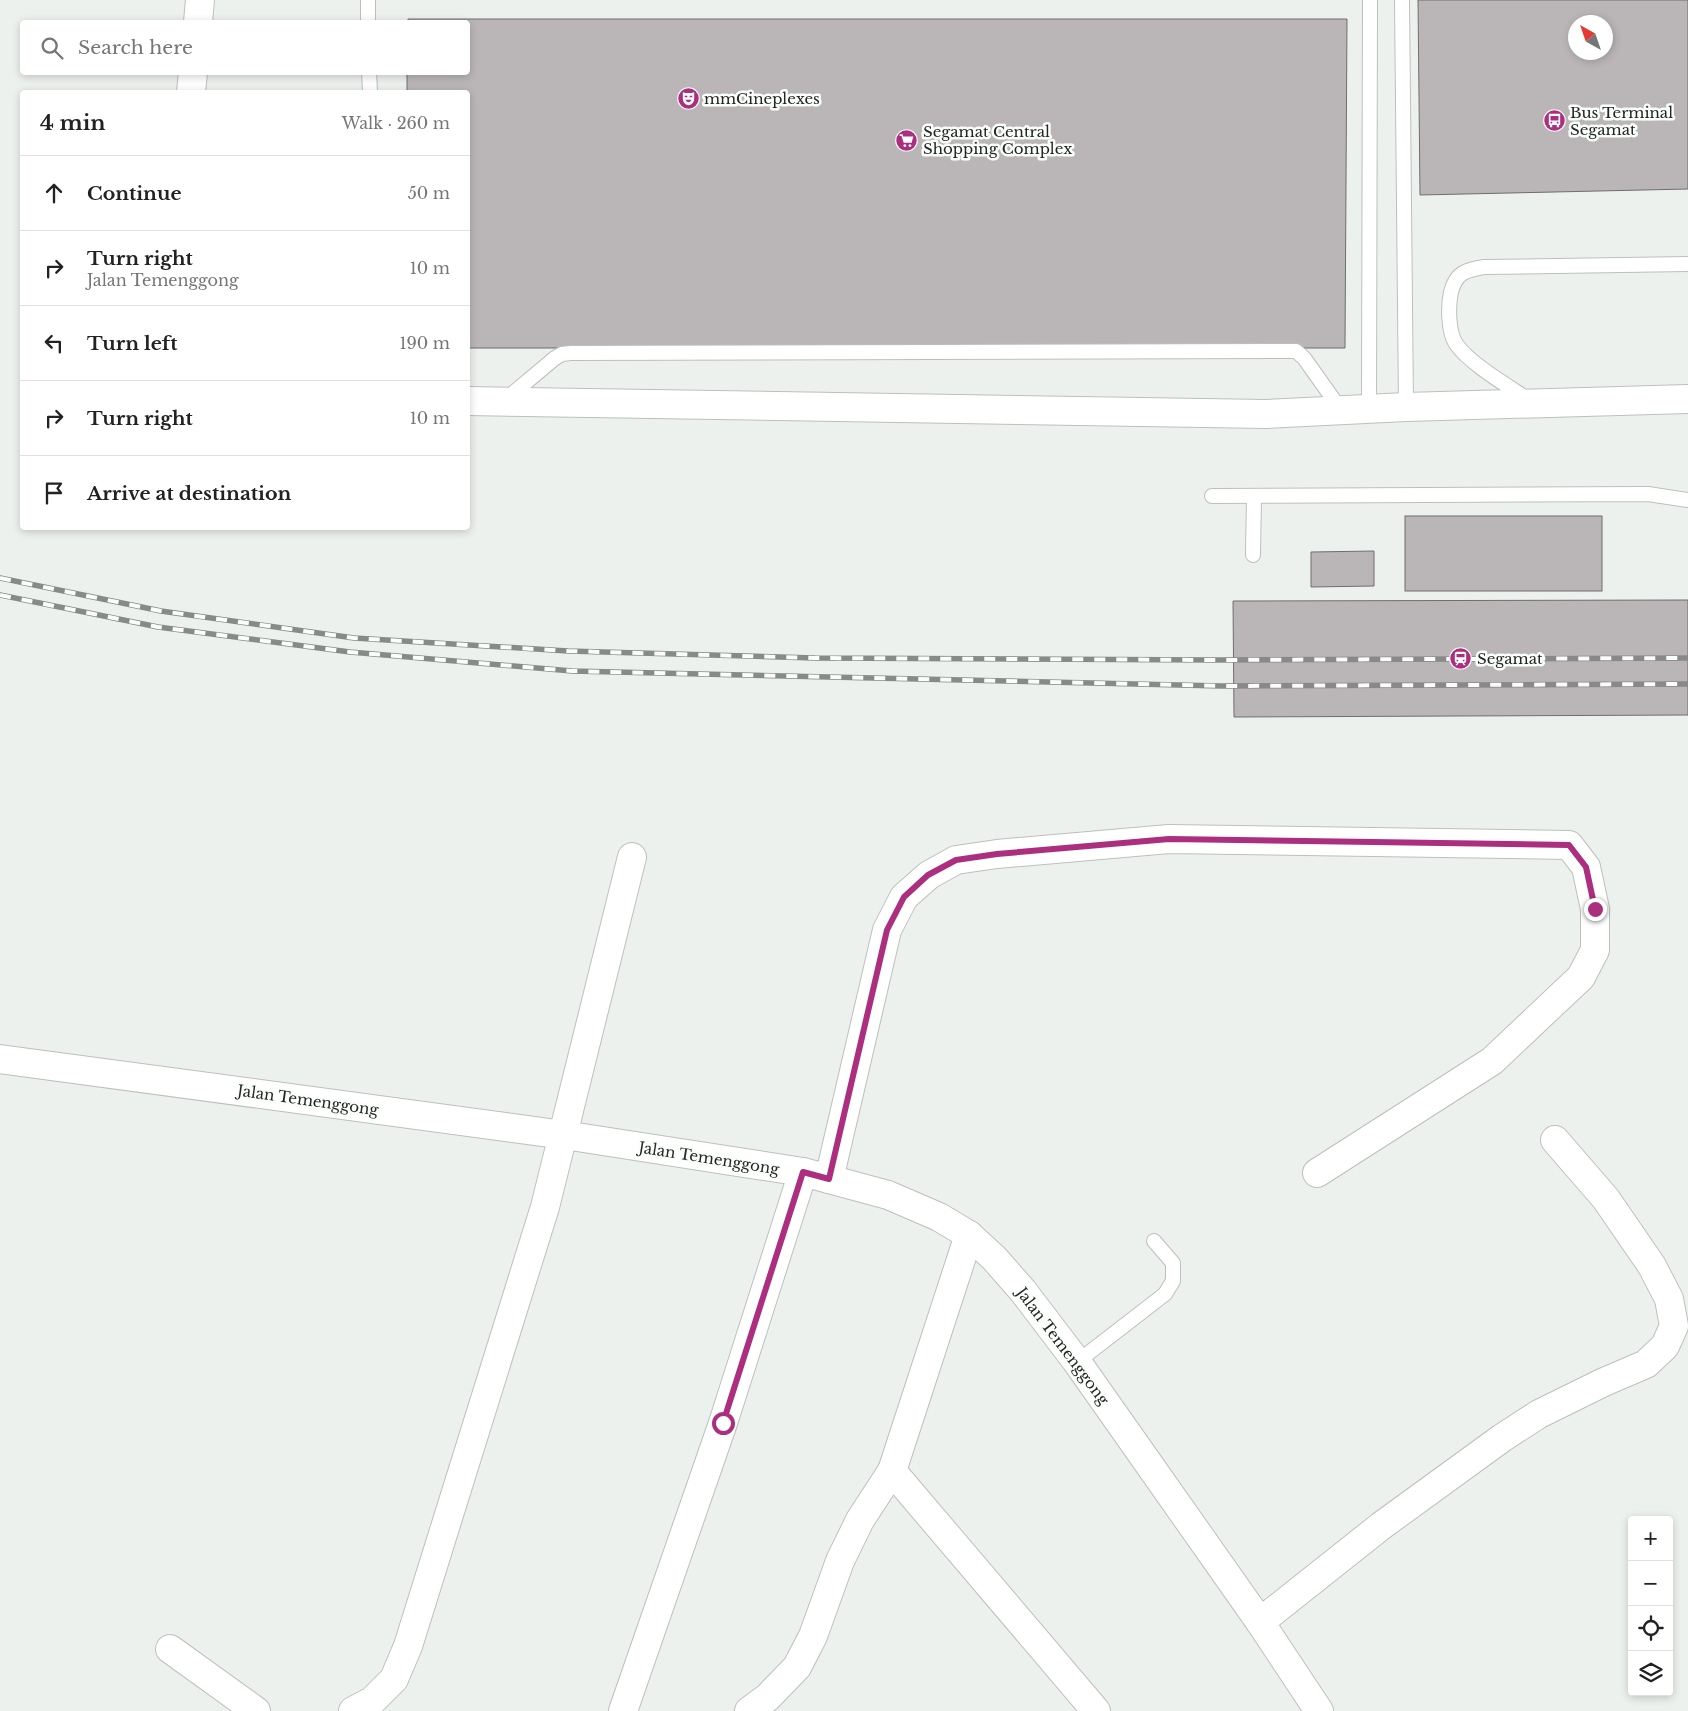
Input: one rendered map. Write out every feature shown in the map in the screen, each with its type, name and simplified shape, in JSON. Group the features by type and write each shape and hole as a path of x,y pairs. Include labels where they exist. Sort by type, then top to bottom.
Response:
{"street":[{"path":"198,20 200,0"},
{"path":"191,90 193,75"},
{"path":"470,401 1266,414 1406,407 1536,405 1688,399"},
{"path":"829,1179 887,930 904,897 928,875 956,860 997,854 1169,839 1569,845 1586,867 1595,909 1595,950 1580,977 1492,1061 1316,1173"},
{"path":"353,1711 372,1701 394,1679 408,1646 545,1207 632,857"},
{"name":"Jalan Temenggong","path":"0,1059 564,1135 803,1172 888,1195 939,1217 969,1235 994,1258 1023,1291 1077,1362 1260,1622 1319,1711"},
{"path":"1260,1622 1381,1526 1502,1438 1539,1414 1646,1364 1681,1327 1652,1266 1606,1198 1555,1140"},
{"path":"623,1711 723,1423 803,1172"},
{"path":"749,1711 768,1698 797,1667 813,1636 840,1561 860,1520 892,1471 969,1235"},
{"path":"892,1471 1096,1711"},
{"path":"170,1648 256,1711"}],"lane":[{"path":"368,0 368,20"},
{"path":"1369,409 1370,0"},
{"path":"1402,0 1406,407"},
{"path":"369,75 370,90"},
{"path":"1536,405 1467,358 1455,343 1449,319 1450,297 1454,282 1462,273 1484,267 1688,264"},
{"path":"502,402 554,358 570,353 1296,351 1304,358 1341,410"},
{"path":"1212,496 1648,494 1688,500"},
{"path":"1253,555 1254,496"},
{"path":"1077,1362 1165,1294 1173,1281 1173,1263 1154,1241"}],"building":[{"name":"Bus Terminal Segamat","path":"1418,0 1688,0 1688,189 1420,195"},
{"name":"Segamat Central Shopping Complex","path":"1347,19 1345,348 470,348 470,90 407,90 407,75 470,75 470,20 408,20"},
{"path":"1405,516 1602,516 1602,591 1405,591"},
{"path":"1374,551 1374,586 1311,587 1311,552"},
{"name":"Segamat","path":"1688,600 1688,715 1234,717 1233,601"}],"railway":[{"path":"0,578 161,611 354,638 568,651 815,658 1214,660 1688,658"},
{"path":"0,595 158,627 350,652 572,671 1222,686 1688,684"}],"place":[{"name":"mmCineplexes","path":"688,98"},
{"name":"Bus Terminal Segamat","path":"1554,121"},
{"name":"Segamat Central Shopping Complex","path":"907,140"},
{"name":"Segamat","path":"1461,658"}],"route":[{"path":"723,1423 803,1172 829,1179 887,930 904,897 928,875 956,860 997,854 1169,839 1569,845 1586,867 1595,909"}]}
